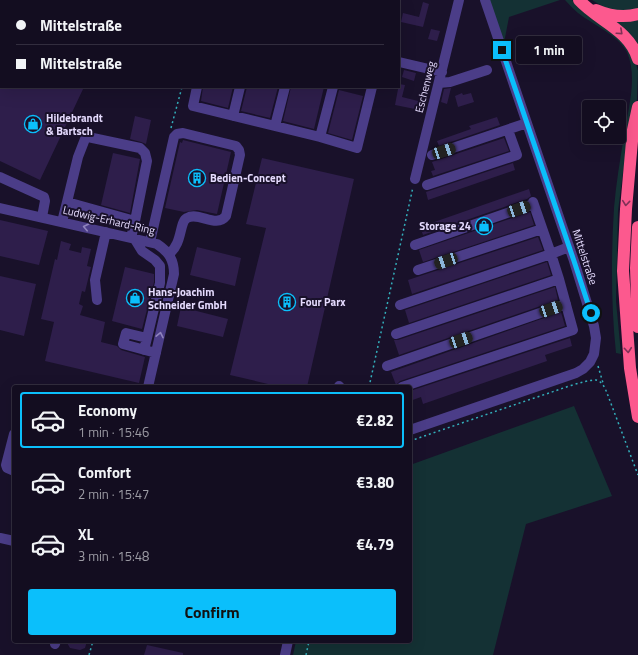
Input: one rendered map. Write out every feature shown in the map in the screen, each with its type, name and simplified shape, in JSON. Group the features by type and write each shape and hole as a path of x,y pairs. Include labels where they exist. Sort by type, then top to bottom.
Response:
{"highway":[{"path":"580,0 592,8 611,15 630,16 638,14"},
{"path":"580,0 590,11 620,31 634,48 638,59"},
{"path":"638,107 633,130 623,240 623,271 630,368 638,417"},
{"path":"631,165 638,128"},
{"path":"638,227 636,268 638,327"}],"street":[{"name":"Eschenweg","path":"414,179 459,0"},
{"name":"Mittelstraße","path":"485,0 569,247 594,326 596,338 594,354"},
{"path":"400,62 442,72"},
{"path":"439,84 487,70"},
{"path":"197,88 193,106 320,137 357,148 372,88"},
{"path":"233,116 240,88"},
{"path":"275,126 285,88"},
{"path":"320,137 333,88"},
{"path":"432,155 527,123"},
{"path":"427,186 517,155 508,130"},
{"path":"148,385 174,274 174,266 169,254 175,249 178,243 183,222 187,218 193,217 217,221 223,220 226,216 240,155 236,146 182,133 177,134 174,137 150,242"},
{"path":"62,222 84,139 88,137 140,148 145,153 146,167 132,238 142,251 155,260 160,266 160,283 144,350"},
{"path":"0,177 44,197 45,201 42,217"},
{"path":"67,202 135,221"},
{"path":"408,385 573,330 559,279 533,203 415,245"},
{"name":"Ludwig-Erhard-Ring","path":"0,208 150,242 165,249 169,254"},
{"path":"418,270 542,229"},
{"path":"97,300 95,280 106,232"},
{"path":"400,305 569,247"},
{"path":"396,334 559,279"},
{"path":"387,366 566,304"},
{"path":"147,338 126,333 123,344 156,353"},
{"path":"412,429 576,373 583,370 590,362 594,354"},
{"path":"12,442 6,465 7,468 12,470"},
{"path":"0,538 12,541"},
{"path":"285,655 288,643"}],"path":[{"path":"369,385 414,179"},
{"path":"594,354 638,475"},
{"path":"412,440 581,383 596,380 604,385"},
{"path":"89,655 92,643"},
{"path":"306,655 309,643"}],"green space":[{"path":"489,0 560,0 509,17 504,43"},
{"path":"565,0 572,0 581,8 613,29 635,60 638,71 637,99 623,172 618,211 616,301 621,354 616,353 614,335 612,299 612,244 614,208 621,154 623,144 626,144 626,124 631,94 632,72 627,52 618,40 573,8"},
{"path":"592,0 638,0 638,9 619,11 604,7"},
{"path":"608,18 638,19 638,47"},
{"path":"574,406 612,496 526,524 493,655 293,655 296,643 412,643 412,464"}],"building":[{"path":"423,2 429,4 423,27 401,22 403,13 419,17"},
{"path":"431,29 440,31 437,41 428,39"},
{"path":"404,70 416,73 414,81 402,77"},
{"path":"400,84 405,85 402,97 422,102 420,110 395,105"},
{"name":"Hildebrandt & Bartsch","path":"0,88 84,88 40,180 0,161"},
{"path":"203,88 233,88 228,108 201,101"},
{"path":"247,88 278,88 270,118 241,111"},
{"path":"291,88 324,88 314,129 283,121"},
{"path":"451,88 447,104 441,102 444,89"},
{"path":"339,90 363,96 352,140 328,133"},
{"path":"462,93 463,95 471,93 474,102 458,107 455,96"},
{"path":"135,116 151,120 146,144 130,139"},
{"path":"497,117 500,125 439,146 437,141 471,129 469,126"},
{"path":"504,138 509,151 433,176 431,171 435,170 432,162"},
{"name":"Bedien-Concept","path":"183,140 231,152 217,214 197,210 184,212 165,208 180,142 182,143"},
{"path":"113,153 140,159 130,213 101,205"},
{"name":"Four Parx","path":"262,158 354,179 307,385 272,385 230,375 266,228 246,224"},
{"path":"513,163 515,170 428,200 426,192"},
{"path":"529,189 531,196 527,199 423,235 420,227"},
{"path":"530,212 534,225 423,262 419,250"},
{"path":"0,220 48,231 39,265 0,256"},
{"path":"538,237 543,250 412,294 408,280"},
{"path":"61,241 71,244 69,250 81,253 82,247 91,249 87,266 91,267 85,292 82,291 79,304 83,306 80,315 105,322 101,342 117,346 121,350 145,357 139,383 45,361 54,322 41,319 55,259 57,260"},
{"path":"197,247 241,258 235,286 190,275"},
{"path":"547,262 551,275 409,323 405,310"},
{"name":"Hans-Joachim Schneider GmbH","path":"125,267 154,274 154,282 142,329 112,321"},
{"path":"0,276 36,284 24,336 0,330"},
{"path":"555,287 558,300 399,355 394,340 398,340"},
{"path":"181,307 228,319 223,337 177,326"},
{"path":"561,312 565,326 400,381 396,385 391,372"},
{"path":"570,338 572,346 545,355 547,361 423,404 421,397 412,400 412,390"},
{"path":"67,643 86,643 85,648 80,650 70,648"},
{"path":"147,645 183,653 183,655 144,655"}],"place":[{"name":"Hildebrandt & Bartsch","path":"33,124"},
{"name":"Bedien-Concept","path":"197,178"},
{"name":"Storage 24","path":"484,226"},
{"name":"Hans-Joachim Schneider GmbH","path":"135,298"},
{"name":"Four Parx","path":"287,302"}],"route":[{"path":"502,50 591,313"}]}
